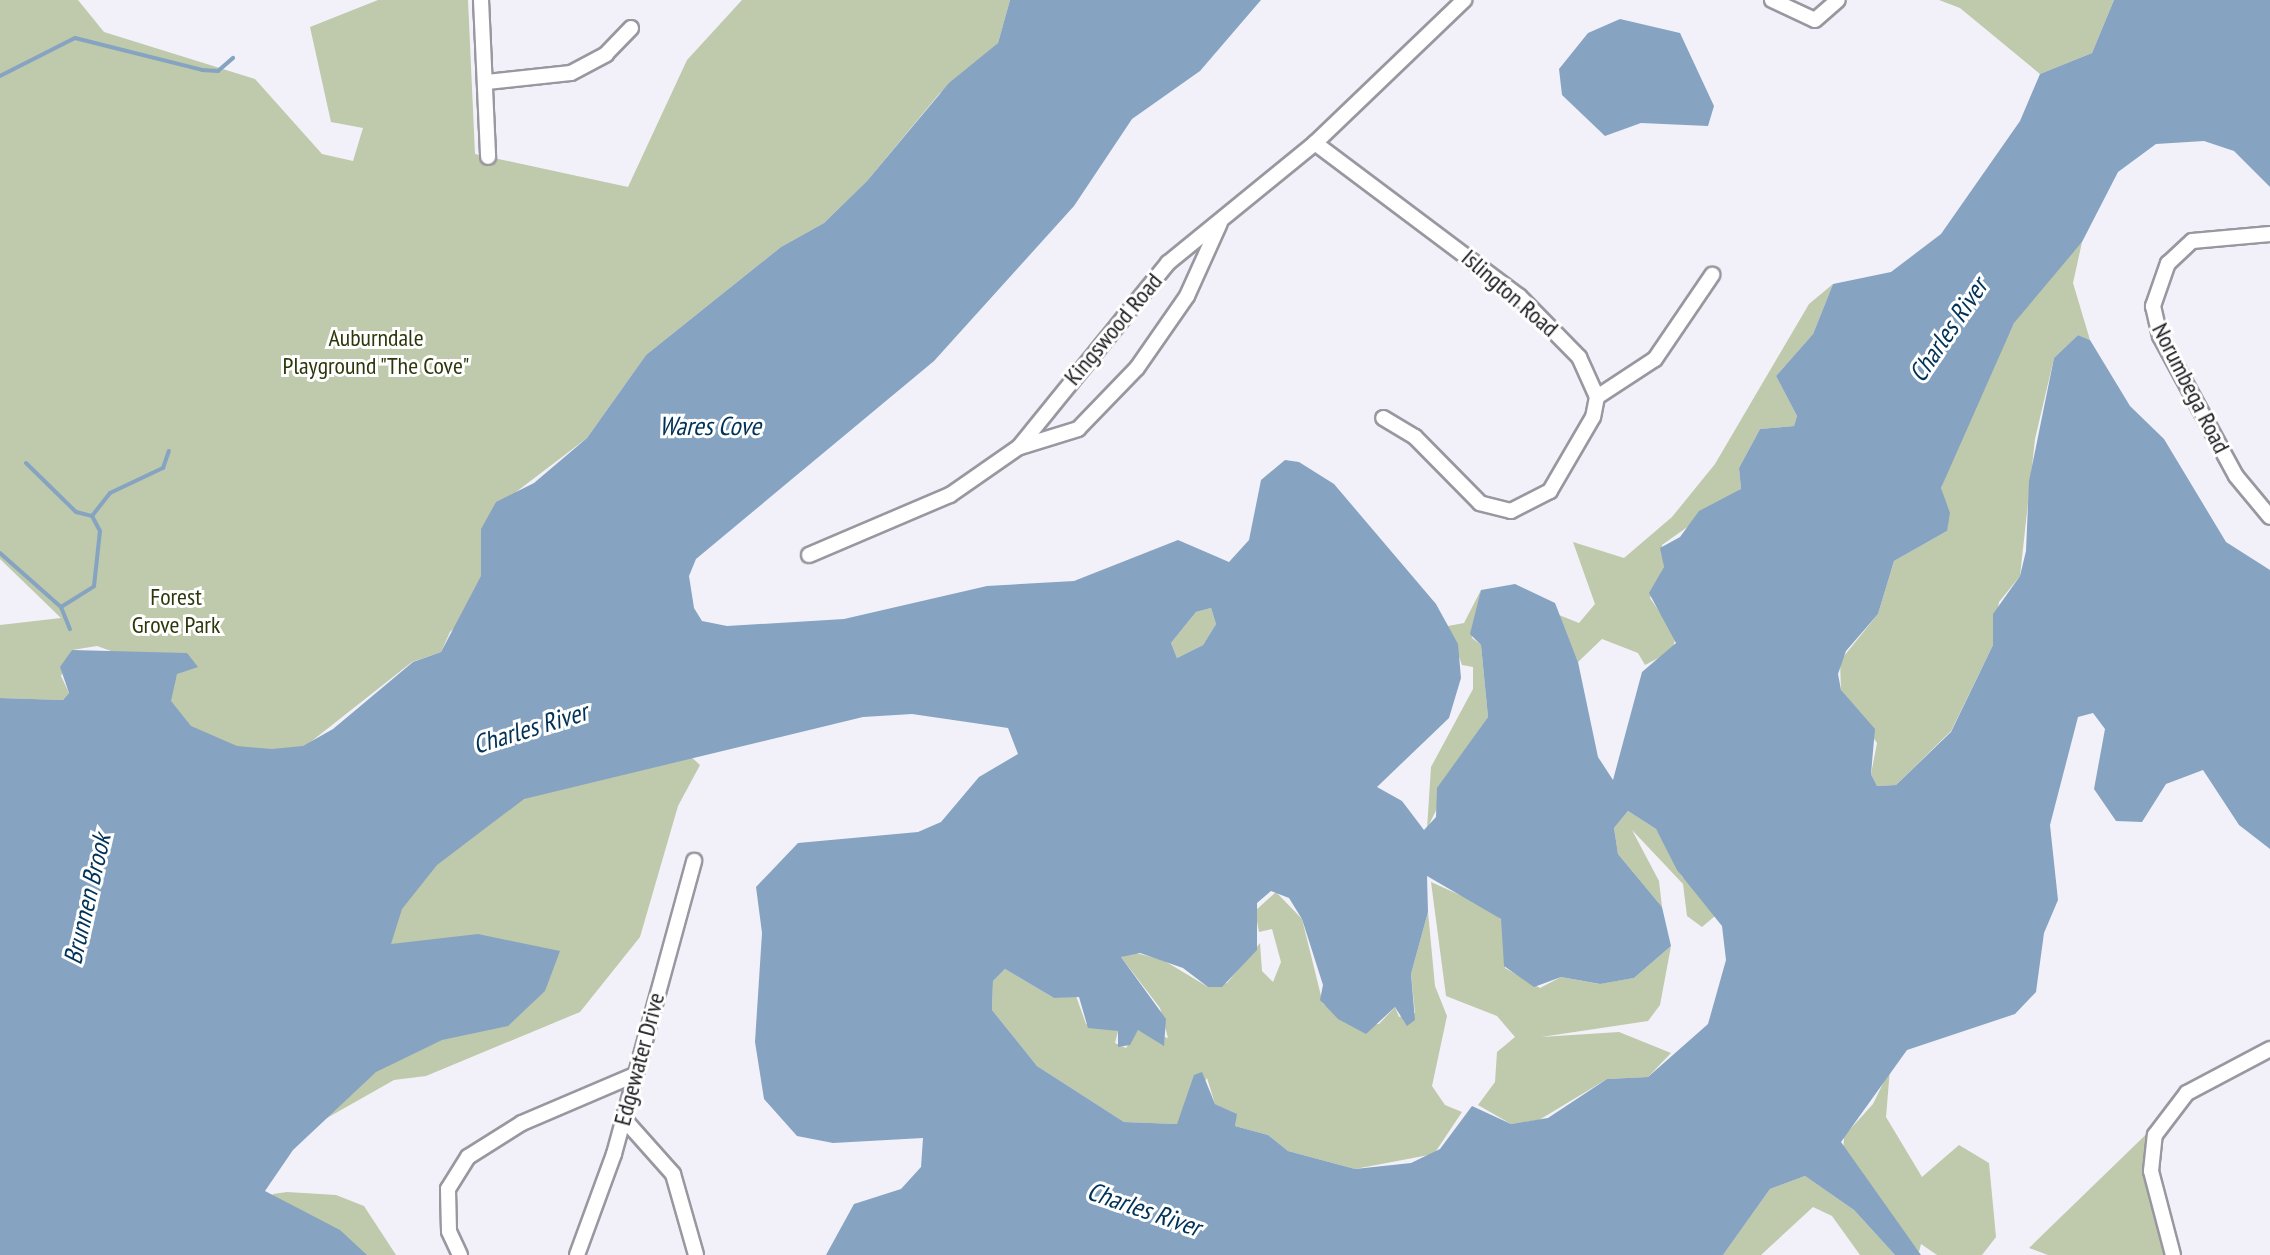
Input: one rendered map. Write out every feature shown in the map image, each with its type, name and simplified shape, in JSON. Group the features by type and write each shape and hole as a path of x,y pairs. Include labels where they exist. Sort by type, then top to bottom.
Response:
{"street":[{"path":"481,0 488,157"},
{"path":"1315,143 1464,0"},
{"path":"1772,0 1815,20 1838,0"},
{"path":"487,82 571,73 606,54 631,28"},
{"name":"Kingswood Road","path":"809,555 950,495 1019,447 1168,263 1315,143"},
{"name":"Islington Road","path":"1315,143 1519,296 1579,357 1597,397"},
{"name":"Kingswood Road","path":"1019,447 1078,429 1137,368 1187,296 1220,223"},
{"name":"Norumbega Road","path":"2270,234 2192,241 2168,263 2153,306 2160,336 2236,476 2270,517"},
{"path":"1383,418 1415,437 1468,494 1511,511 1550,491 1593,417 1597,397 1655,359 1712,275"},
{"name":"Edgewater Drive","path":"577,1255 624,1119 632,1076 694,861"},
{"path":"2173,1255 2151,1171 2155,1135 2187,1093 2270,1049"},
{"path":"460,1255 449,1231 448,1189 468,1157 522,1123 632,1076"},
{"path":"624,1119 673,1174 696,1255"}],"green space":[{"name":"Auburndale Playground \"The Cove\"","path":"0,0 78,0 104,32 255,79 322,154 353,161 363,128 331,122 310,27 378,0 468,0 475,154 628,187 687,60 742,0 1010,0 998,43 939,94 867,181 824,223 781,247 646,355 587,438 516,492 506,579 450,632 441,652 412,662 275,770 194,736 111,651 97,646 72,650 61,676 69,693 63,700 0,698 0,625 61,618 0,559"},
{"path":"1939,0 2114,0 2092,53 2040,74 1960,8"},
{"path":"2082,242 2073,283 2090,340 2078,335 2054,358 2035,439 2020,576 1999,602 1993,645 1951,731 1896,785 1877,786 1871,774 1877,743 1841,690 1840,661 1878,614 1894,561 1947,531 1941,488 1965,427 2019,312"},
{"path":"1833,284 1813,334 1776,376 1797,416 1794,426 1760,429 1739,468 1741,489 1662,545 1664,567 1650,598 1676,636 1672,651 1645,665 1638,653 1602,639 1578,662 1559,615 1579,623 1595,604 1573,542 1624,558 1672,517 1715,464 1809,304"},
{"path":"1481,590 1472,638 1481,645 1488,717 1441,784 1441,800 1427,829 1431,767 1473,689 1473,667 1462,665 1448,626 1464,623"},
{"path":"1211,608 1216,624 1203,645 1177,658 1171,643 1196,612"},
{"path":"688,754 700,765 678,806 640,937 580,1012 426,1076 394,1080 311,1127 403,880 524,790"},
{"path":"1628,811 1656,829 1682,877 1699,889 1715,916 1702,927 1687,916 1683,884 1632,830 1659,881 1662,907 1618,854 1614,828"},
{"path":"1431,882 1493,910 1507,927 1505,968 1540,988 1561,977 1599,984 1634,978 1671,946 1660,1005 1648,1021 1541,1037 1619,1032 1671,1053 1648,1077 1607,1079 1539,1120 1511,1124 1478,1105 1495,1082 1497,1052 1515,1037 1497,1016 1446,996"},
{"path":"1276,892 1302,919 1323,1004 1357,1025 1379,1024 1395,1007 1399,1017 1415,1013 1411,974 1428,912 1435,986 1447,1016 1432,1086 1445,1105 1462,1112 1434,1154 1355,1169 1288,1151 1268,1135 1235,1126 1236,1114 1215,1104 1207,1078 1177,1124 1124,1122 1037,1066 992,1010 993,981 1005,969 1054,998 1076,996 1086,1024 1118,1031 1115,1043 1126,1048 1138,1030 1168,1038 1160,1008 1121,957 1132,952 1163,960 1208,987 1227,983 1260,943 1262,971 1273,982 1281,962 1272,929 1259,932 1255,911"},
{"path":"1890,1069 1886,1117 1922,1177 1959,1145 1989,1163 1996,1237 1982,1255 1937,1255 1921,1244 1919,1252 1843,1154 1844,1136 1873,1104"},
{"path":"2163,1118 2151,1152 2173,1255 2048,1255 2029,1248"},
{"path":"1805,1176 1854,1210 1895,1255 1860,1255 1832,1216 1813,1207 1761,1255 1723,1255 1770,1189"},
{"path":"273,1194 336,1195 364,1206 396,1255 271,1255 266,1215"}],"water":[{"path":"1010,0 1261,0 1200,71 1132,119 1074,206 934,361 696,559 689,576 694,608 702,621 727,626 844,619 987,586 1074,581 1178,540 1229,562 1249,540 1261,480 1285,460 1299,462 1334,484 1436,604 1458,644 1461,678 1449,718 1377,787 1402,801 1424,830 1436,817 1437,788 1488,717 1481,645 1470,634 1481,590 1515,584 1555,603 1578,662 1598,757 1613,780 1642,672 1676,643 1649,593 1664,567 1660,548 1680,537 1699,511 1741,489 1739,468 1760,429 1794,426 1797,416 1776,376 1813,334 1833,284 1891,272 1941,234 2020,121 2040,74 2092,53 2114,0 2270,0 2270,187 2234,151 2204,141 2156,144 2118,172 2082,242 2014,323 1941,488 1950,513 1947,531 1894,561 1878,614 1846,651 1838,674 1841,690 1875,729 1871,774 1877,786 1896,785 1951,732 1993,645 1993,614 2020,576 2026,551 2029,481 2054,358 2078,335 2090,340 2130,406 2164,439 2226,542 2270,570 2270,849 2239,825 2203,770 2166,784 2142,822 2116,821 2094,789 2105,729 2093,713 2078,717 2050,825 2058,900 2044,933 2036,992 2015,1014 1907,1050 1841,1142 1921,1255 1895,1255 1854,1210 1805,1176 1770,1189 1723,1255 826,1255 854,1204 901,1189 921,1167 923,1138 833,1143 797,1136 764,1099 755,1042 762,933 756,887 798,843 918,832 941,822 979,777 1018,754 1008,728 912,714 863,717 524,799 437,865 402,909 391,944 478,934 560,951 545,991 508,1026 442,1040 376,1072 293,1150 265,1191 340,1230 367,1255 0,1255 0,698 63,700 69,693 60,667 72,650 187,653 198,667 177,674 171,701 191,726 237,746 272,749 303,746 333,729 413,662 441,652 481,576 481,529 496,502 534,483 587,438 646,355 781,247 824,223 867,181 949,83 998,43","holes":["1211,608 1216,624 1203,645 1177,658 1171,643 1196,612","1628,811 1656,829 1677,870 1722,926 1726,960 1708,1024 1648,1077 1607,1079 1548,1118 1511,1124 1472,1106 1440,1149 1411,1163 1355,1169 1288,1151 1268,1135 1235,1126 1237,1114 1215,1104 1202,1072 1194,1075 1177,1124 1124,1122 1037,1066 992,1010 993,981 1005,969 1054,998 1079,997 1088,1028 1118,1031 1118,1047 1130,1045 1138,1030 1164,1046 1166,1019 1121,957 1140,953 1183,968 1208,987 1222,987 1257,950 1257,903 1271,891 1289,898 1302,919 1323,985 1320,1000 1338,1019 1366,1034 1395,1007 1407,1026 1415,1020 1411,974 1428,912 1427,876 1501,919 1504,966 1534,987 1561,977 1600,984 1634,978 1671,946 1662,907 1618,854 1614,828"]},
{"path":"1620,19 1680,33 1714,106 1708,126 1641,123 1605,136 1562,95 1559,69 1588,33"}],"waterway":[{"path":"0,76 75,38 202,70 218,71 233,58"},
{"path":"61,607 94,586 100,531 92,516 110,493 163,468 169,451"},
{"path":"26,463 76,512 92,516"},
{"name":"Brunnen Brook","path":"0,553 61,607 70,629"}],"water label":[{"name":"Charles River","path":"1948,330"},
{"name":"Wares Cove","path":"710,426"},
{"name":"Charles River","path":"530,728"},
{"name":"Charles River","path":"1144,1209"}],"park label":[{"name":"Forest Grove Park","path":"176,611"}]}
